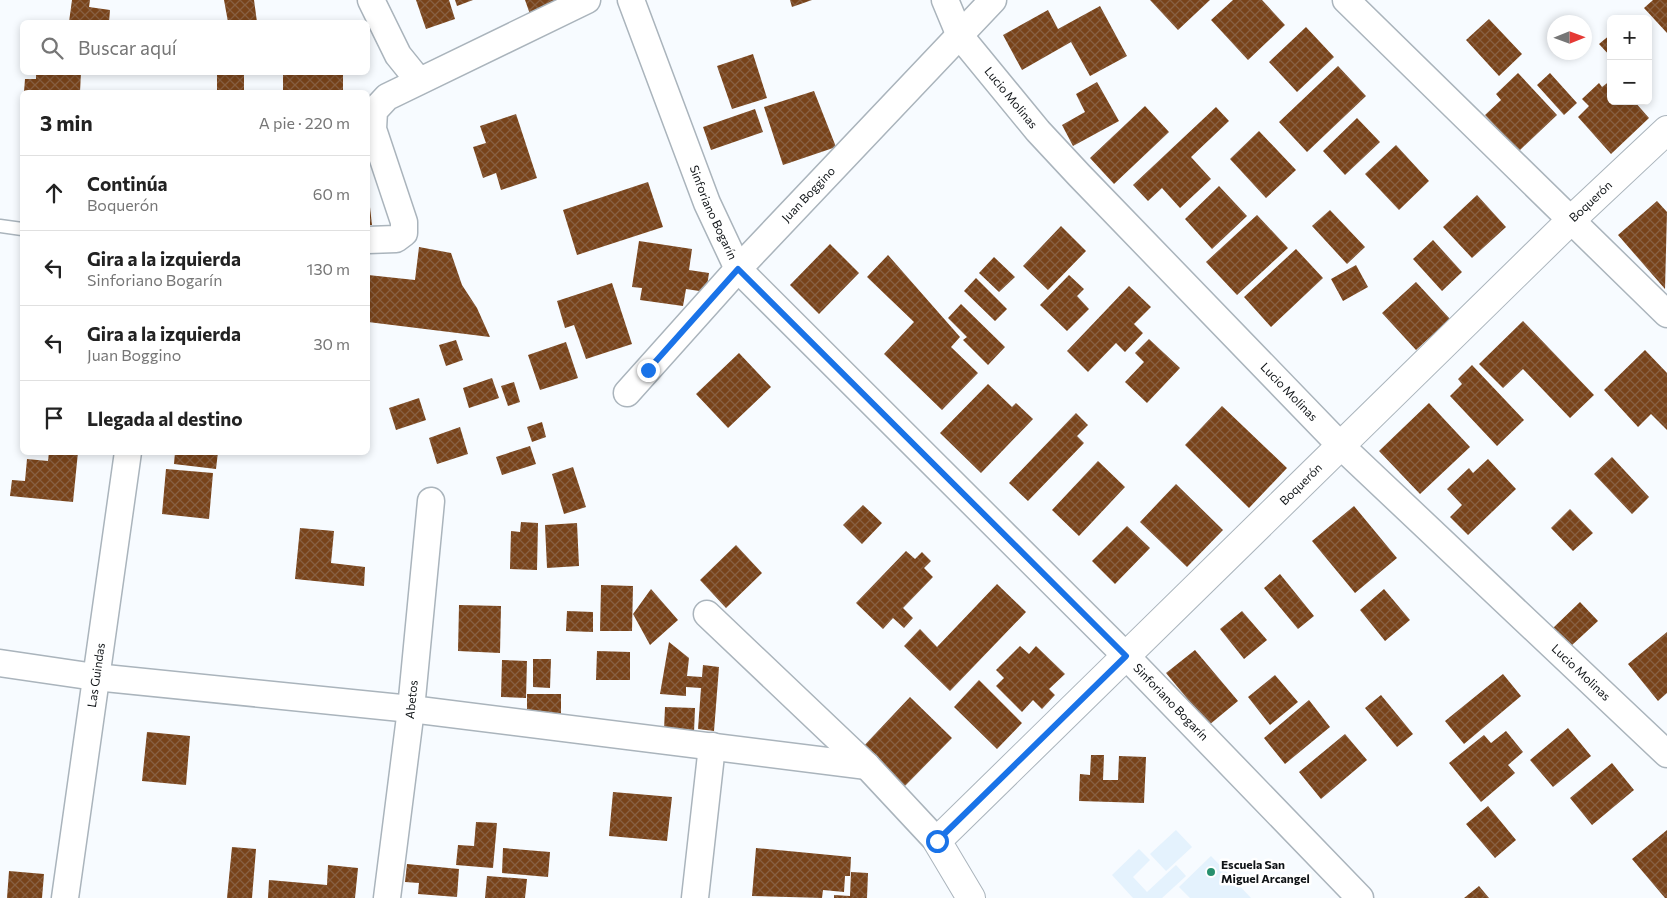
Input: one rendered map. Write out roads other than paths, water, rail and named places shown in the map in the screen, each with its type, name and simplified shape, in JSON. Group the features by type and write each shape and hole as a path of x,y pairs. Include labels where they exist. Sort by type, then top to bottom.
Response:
{"street":[{"path":"371,0 398,55 419,81"},
{"path":"370,240 396,239 404,233 404,222 373,129 374,111 387,98 419,81 587,0"},
{"name":"Sinforiano Bogarín","path":"631,0 707,203 738,269 1126,656 1360,898"},
{"name":"Lucio Molinas","path":"945,0 960,36 1038,131 1067,163 1341,446 1667,754"},
{"name":"Juan Boggino","path":"627,393 738,269 993,0"},
{"path":"1346,0 1667,314"},
{"name":"Boquerón","path":"937,841 1570,221 1667,130"},
{"name":"Las Guindas","path":"65,898 128,455"},
{"name":"Abetos","path":"387,898 411,708 431,501"},
{"path":"707,614 867,766 937,841 971,898"},
{"path":"0,663 95,677 411,708 867,766"},
{"path":"695,898 712,746"}],"lane":[{"path":"0,226 20,229"}],"place":[{"name":"Escuela San Miguel Arcangel","path":"1211,872"}]}
